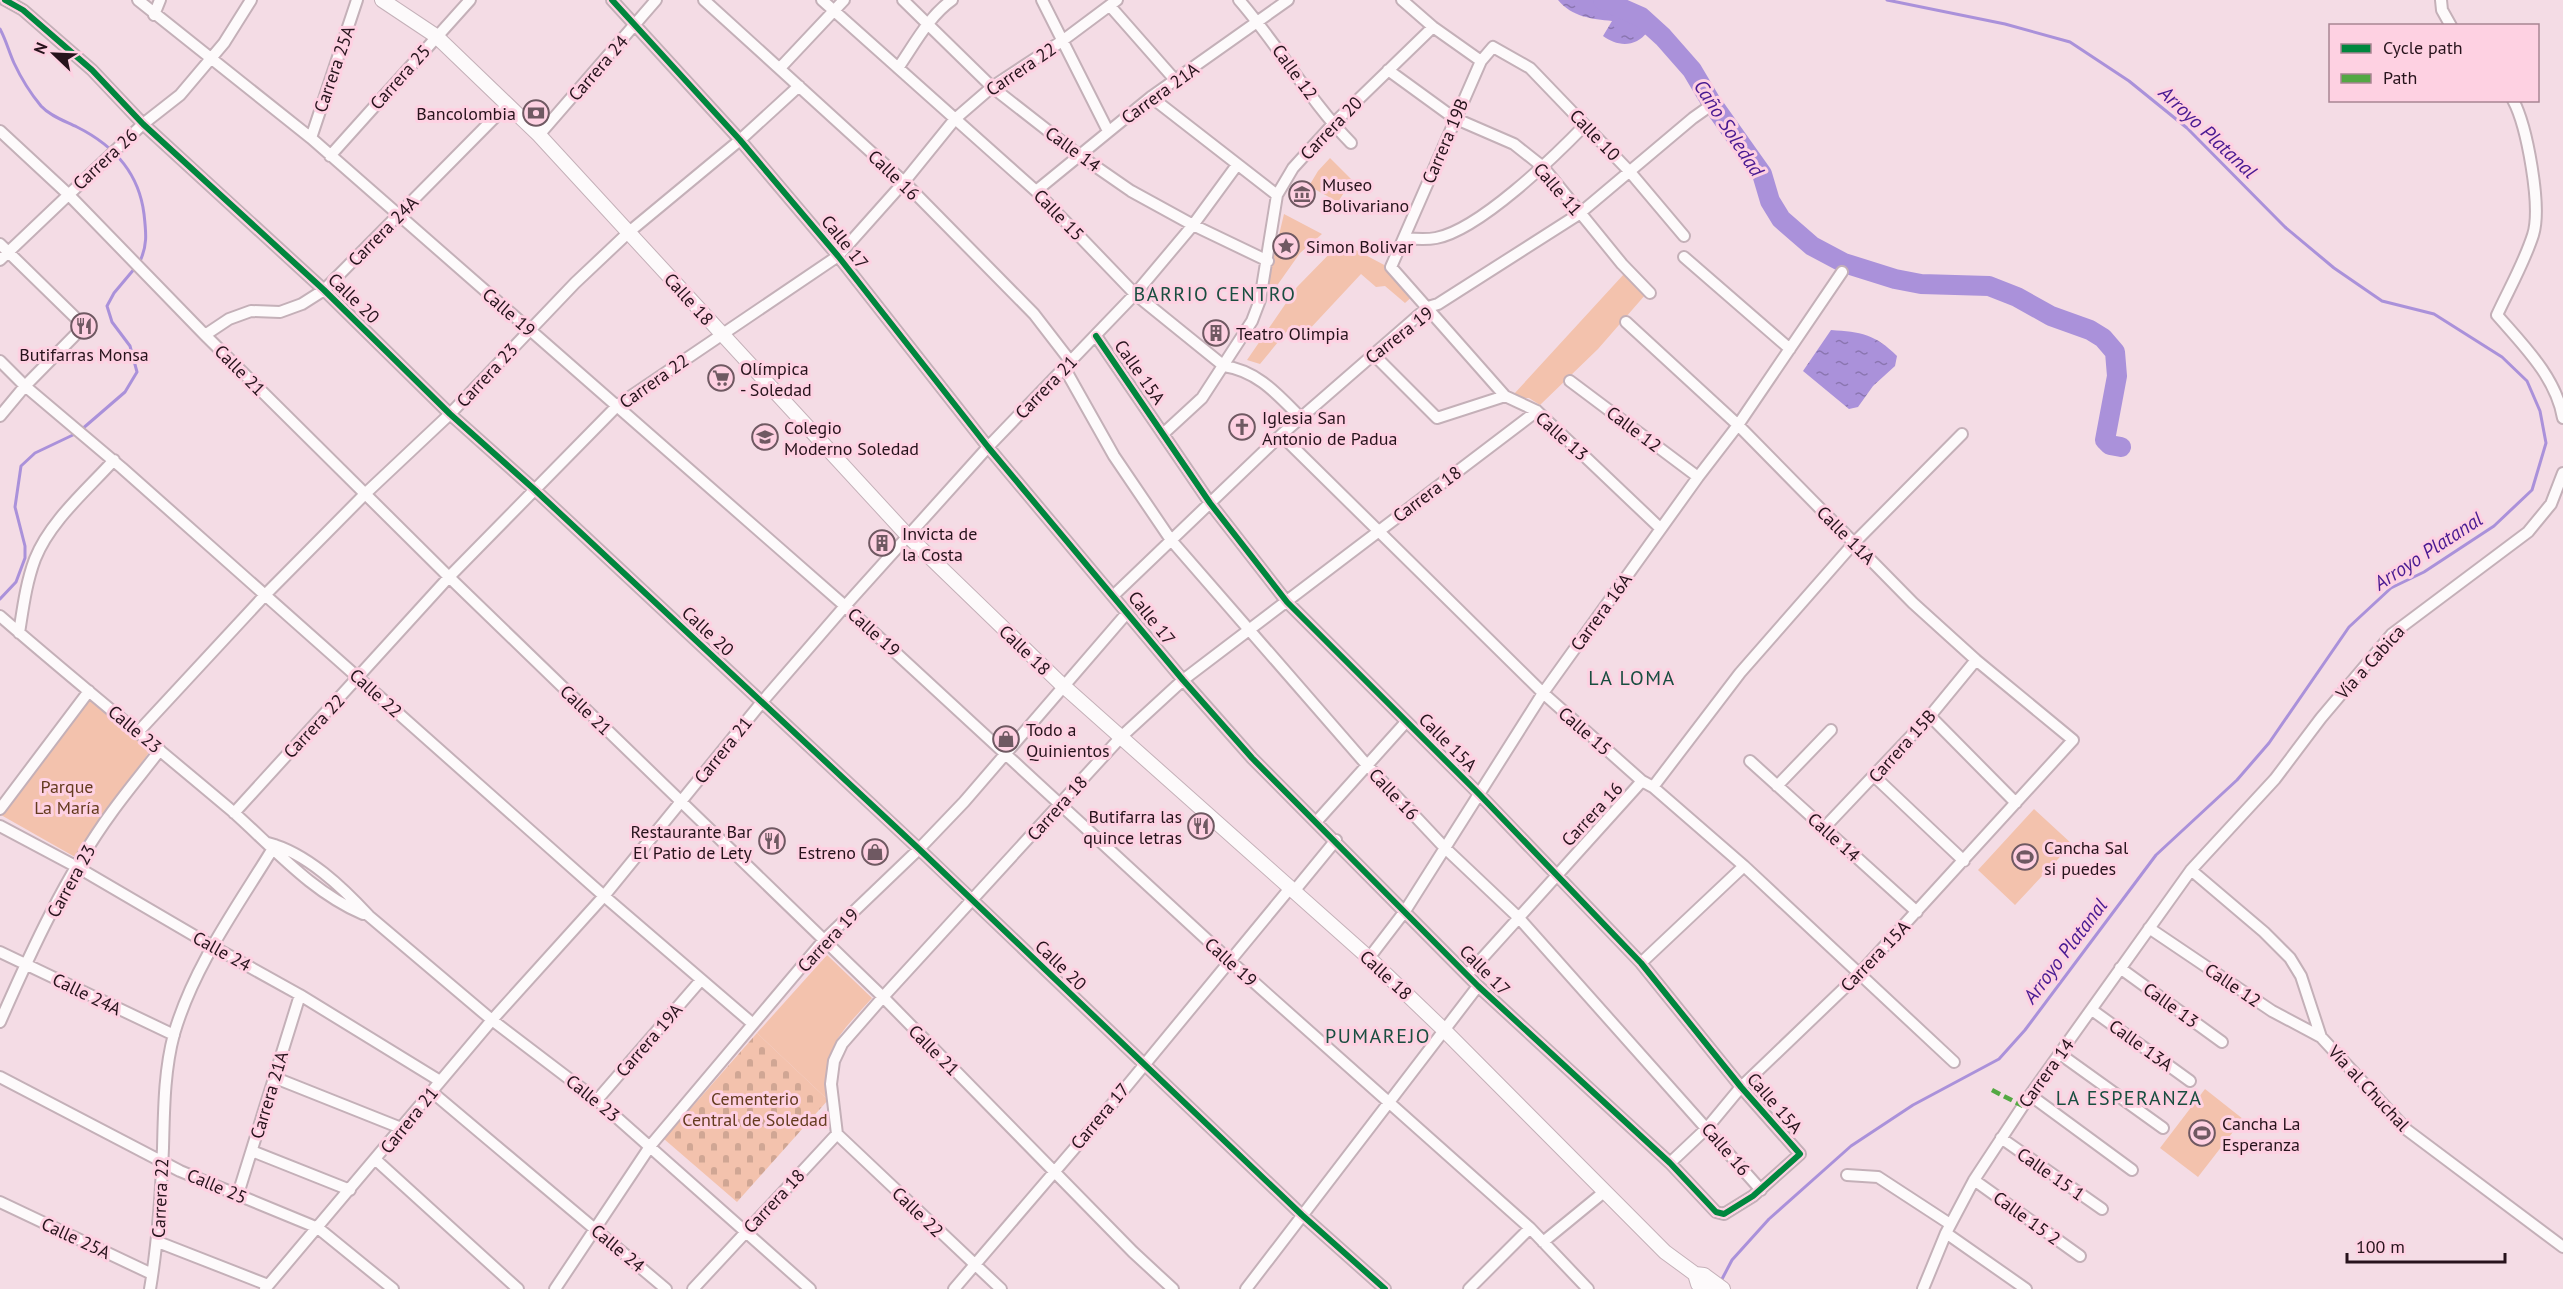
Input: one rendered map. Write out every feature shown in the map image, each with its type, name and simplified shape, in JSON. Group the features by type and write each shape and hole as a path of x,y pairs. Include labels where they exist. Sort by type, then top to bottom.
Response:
{"main road":[{"name":"Calle 18","path":"382,0 436,36 539,135 908,536 1063,686 1369,958 1665,1252 1701,1280 1723,1289"}],"street":[{"name":"Calle 20","path":"5,0 22,10 92,70 143,124 324,290 450,414 535,490 762,702 1302,1215 1385,1289"},
{"name":"Calle 19","path":"138,0 210,60 311,138 845,606 1229,960 1530,1228 1588,1289"},
{"path":"154,15 160,0"},
{"name":"Carrera 26","path":"3,252 143,124 180,94 224,43 251,0"},
{"name":"Carrera 25A","path":"311,138 357,0"},
{"name":"Carrera 25","path":"330,156 470,0"},
{"name":"Calle 17","path":"612,0 740,140 838,256 988,447 1252,759 1336,840 1478,986 1671,1163 1716,1212 1724,1214 1761,1190"},
{"name":"Carrera 24","path":"539,135 656,0"},
{"name":"Calle 16","path":"704,0 904,183 1034,314 1068,365 1114,456 1171,540 1366,764 1445,848 1518,917 1761,1190"},
{"name":"Calle 15","path":"822,0 1036,191 1135,294 1224,366 1240,368 1255,375 1301,418"},
{"path":"780,69 844,0"},
{"name":"Calle 14","path":"903,0 992,87 1079,155 1131,191 1193,225 1268,261"},
{"path":"898,68 928,24 952,0"},
{"path":"1042,0 1108,131"},
{"name":"Calle 12","path":"1239,0 1258,22 1333,124 1351,143"},
{"name":"Carrera 21A","path":"1036,191 1151,97 1288,0"},
{"path":"1402,0 1433,27 1481,61"},
{"path":"2441,0 2442,10 2450,24"},
{"path":"1113,3 1176,81"},
{"name":"Carrera 22","path":"234,813 449,577 618,405 838,256 904,183 955,119 992,87 1062,41 1113,3"},
{"name":"Carrera 20","path":"1164,434 1202,399 1252,321 1260,300 1268,261 1277,195 1293,168 1333,124 1433,27"},
{"name":"Carrera 19B","path":"1391,267 1454,118 1481,61 1493,48"},
{"name":"Calle 10","path":"1493,48 1530,68 1630,172 1684,236"},
{"name":"Calle 11","path":"1388,70 1454,118 1514,144 1544,167 1628,272 1650,293"},
{"name":"Carrera 23","path":"139,731 266,594 366,493 450,414 529,330 629,232 740,140 799,86"},
{"path":"1151,97 1277,195"},
{"path":"2513,102 2525,131 2535,196 2534,233 2497,315 2530,354 2551,384 2563,418"},
{"name":"Carrera 24A","path":"205,335 229,319 250,311 280,312 302,304 324,290 508,104"},
{"name":"Carrera 19","path":"1114,595 1281,435 1428,307 1438,304 1580,214 1710,106"},
{"path":"1404,238 1436,239 1473,220 1544,167 1585,125"},
{"name":"Calle 21","path":"0,131 68,194 205,335 449,577 883,997 1133,1252 1173,1289"},
{"name":"Carrera 21","path":"267,1287 351,1191 492,1020 604,896 762,702 988,447 1135,294 1193,225 1237,165"},
{"path":"0,416 84,326 3,252"},
{"path":"1684,257 1790,349"},
{"name":"Calle 13","path":"1391,267 1505,396 1537,411 1660,528"},
{"name":"Carrera 16A","path":"1369,958 1405,910 1542,693 1660,528 1738,425 1842,272"},
{"name":"Calle 11A","path":"1626,322 1738,425 1913,603 1976,660 2073,740"},
{"name":"Calle 15A","path":"1096,336 1210,503 1287,602 1479,794 1641,963 1741,1087 1800,1154 1761,1190"},
{"path":"1373,354 1437,418 1505,396"},
{"name":"Calle 22","path":"0,361 266,594 604,896 753,1024"},
{"name":"Calle 12","path":"1570,381 1698,477"},
{"name":"Carrera 18","path":"693,1289 837,1134 831,1084 834,1060 842,1044 1061,805 1121,736 1183,680 1537,411"},
{"name":"Carrera 16","path":"1653,787 1740,673 1854,543 1962,434"},
{"name":"Calle 15","path":"1281,435 1542,693 1642,782 1653,787 1744,866 1954,1062"},
{"path":"15,629 35,558 60,520 114,460"},
{"name":"Vía a Cabica","path":"2191,870 2275,779 2321,718 2392,634 2528,532 2551,504 2563,473"},
{"name":"Carrera 19","path":"555,1289 651,1145 824,940 919,849 1007,753 1127,613"},
{"name":"Calle 23","path":"0,616 272,845 291,852 316,869 492,1020 597,1100 651,1145 810,1289"},
{"name":"Carrera 15B","path":"1824,828 1875,777 1976,660"},
{"path":"0,809 89,691"},
{"path":"1930,716 2016,803"},
{"path":"1317,821 1406,722"},
{"path":"1777,786 1831,730"},
{"name":"Carrera 15A","path":"1671,1163 1707,1128 1741,1087 1860,973 2073,740"},
{"name":"Carrera 23","path":"0,1022 25,964 77,867 111,812 160,750"},
{"name":"Calle 14","path":"1750,761 1917,912"},
{"path":"1875,777 1964,861"},
{"name":"Carrera 16","path":"1468,975 1556,874 1642,782"},
{"name":"Calle 24","path":"0,826 77,867 300,995 440,1081"},
{"name":"Carrera 17","path":"954,1289 1229,960 1336,840"},
{"name":"Carrera 22","path":"150,1289 158,1242 165,1090 174,1035 212,946 272,845"},
{"path":"1641,963 1744,866"},
{"name":"Carrera 14","path":"1923,1289 1948,1228 1974,1180 2030,1095 2191,870"},
{"name":"Vía al Chuchal","path":"2191,870 2264,932 2289,958 2301,976 2321,1037 2407,1130 2563,1247"},
{"name":"Calle 12","path":"2149,928 2272,1011 2321,1037"},
{"name":"Calle 24A","path":"0,952 174,1035"},
{"name":"Calle 13","path":"2120,968 2222,1042"},
{"name":"Carrera 19A","path":"597,1100 701,980"},
{"path":"1246,1289 1478,986"},
{"name":"Carrera 21A","path":"238,1194 300,995"},
{"name":"Calle 13A","path":"2092,1010 2190,1081"},
{"path":"2060,1054 2163,1128"},
{"name":"Calle 25","path":"0,1077 162,1161 318,1228 393,1289"},
{"path":"273,1077 401,1128"},
{"name":"Calle 24","path":"432,1092 666,1289"},
{"path":"2030,1095 2132,1170"},
{"name":"Calle 22","path":"837,1134 974,1266 1001,1289"},
{"name":"Calle 15 1","path":"2001,1138 2102,1209"},
{"path":"252,1151 351,1191"},
{"path":"376,1160 518,1289"},
{"path":"1847,1175 1878,1177 2026,1289"},
{"name":"Calle 15 2","path":"1974,1180 2080,1256"},
{"path":"1543,1242 1604,1192"},
{"name":"Calle 25A","path":"0,1202 152,1274"},
{"path":"1469,1289 1530,1228"},
{"path":"158,1242 267,1287"}],"green space":[{"path":"1330,158 1352,180 1338,202 1309,186 1318,171"},
{"path":"1284,214 1322,234 1300,253 1269,297 1265,294"},
{"path":"1341,242 1388,267 1414,295 1405,303 1385,286 1376,287 1361,274 1305,334 1292,325 1260,364 1247,360 1297,287"},
{"path":"1624,274 1646,294 1598,349 1540,405 1529,398 1519,398 1514,394"},
{"name":"Parque La María","path":"90,699 150,751 75,857 1,815"},
{"name":"Cancha Sal si puedes","path":"2034,809 2072,844 2015,905 1978,870"},
{"path":"827,955 872,998 835,1043 828,1067 828,1100 757,1033"},
{"name":"Cementerio Central de Soledad","path":"757,1033 828,1100 737,1202 664,1139"},
{"name":"Cancha La Esperanza","path":"2205,1089 2243,1119 2198,1177 2160,1148"}],"water":[{"path":"1558,0 1626,0 1657,26 1637,41 1628,44 1611,41 1603,36 1612,21 1576,14"},
{"path":"1831,330 1867,336 1882,343 1897,356 1895,366 1873,386 1858,407 1849,409 1803,371"}],"waterway":[{"name":"Caño Soledad","path":"1603,0 1641,17 1663,37 1692,70 1711,102 1762,174 1770,201 1781,219 1812,246 1844,263 1895,279 1921,284 1989,286 2017,297 2051,316 2090,330 2103,338 2115,352 2117,376 2105,440 2110,445 2121,447"},
{"name":"Arroyo Platanal","path":"1721,1281 1732,1260 1769,1219 1851,1146 1913,1105 1999,1059 2025,1030 2156,855 2237,780 2269,743 2349,627 2391,588 2424,572 2494,526 2532,490 2546,443 2540,411 2527,381 2502,357 2434,314 2382,301 2334,268 2285,227 2187,128 2129,81 2070,42 2005,24 1887,0"},
{"path":"0,29 14,63 41,106 102,142 130,173 141,199 145,221 145,245 139,263"},
{"path":"81,430 125,392 137,372 130,346 112,322 107,306 114,293 135,268"},
{"path":"0,599 16,582 25,558 25,546 15,507 21,466 35,453 75,434"}],"marked path":[{"path":"1992,1090 2023,1106"}],"cycle path":[{"path":"5,0 23,10 92,70 143,124 324,290 450,414 535,490 919,849 1302,1215 1385,1289"},
{"path":"612,0 740,140 838,256 988,447 1183,680 1252,758 1478,986 1670,1163 1716,1212 1724,1214 1753,1196 1800,1154 1741,1087 1641,963 1479,794 1287,602 1210,503 1096,336"}],"place":[{"name":"Bancolombia","path":"536,113"},
{"name":"Museo Bolivariano","path":"1302,194"},
{"name":"Simon Bolivar","path":"1286,246"},
{"name":"Butifarras Monsa","path":"84,326"},
{"name":"Teatro Olimpia","path":"1216,333"},
{"name":"Olímpica - Soledad","path":"721,378"},
{"name":"Iglesia San Antonio de Padua","path":"1242,427"},
{"name":"Colegio Moderno Soledad","path":"765,437"},
{"name":"Invicta de la Costa","path":"882,543"},
{"name":"Todo a Quinientos","path":"1006,739"},
{"name":"Butifarra las quince letras","path":"1201,826"},
{"name":"Restaurante Bar El Patio de Lety","path":"772,841"},
{"name":"Estreno","path":"875,852"},
{"name":"Cancha Sal si puedes","path":"2025,857"},
{"name":"Cancha La Esperanza","path":"2202,1133"}],"district":[{"name":"BARRIO CENTRO","path":"1215,294"},
{"name":"LA LOMA","path":"1632,678"},
{"name":"PUMAREJO","path":"1378,1036"},
{"name":"LA ESPERANZA","path":"2129,1098"}]}
